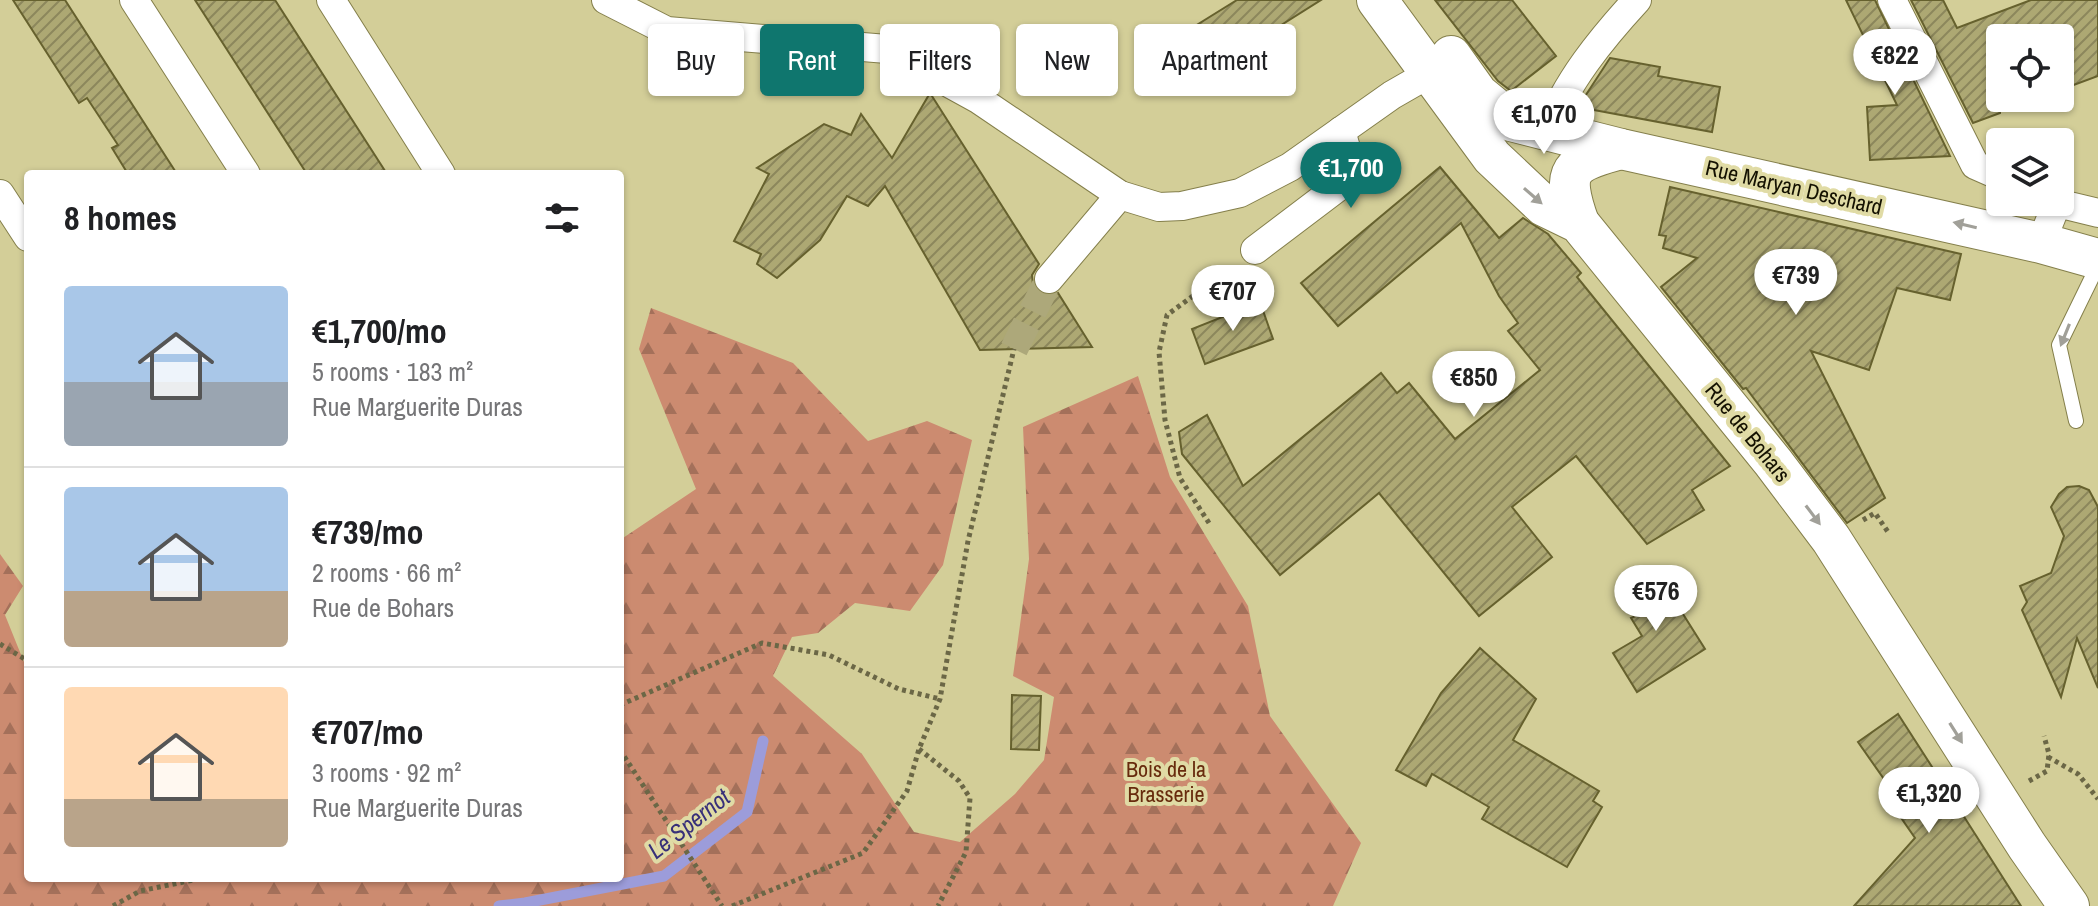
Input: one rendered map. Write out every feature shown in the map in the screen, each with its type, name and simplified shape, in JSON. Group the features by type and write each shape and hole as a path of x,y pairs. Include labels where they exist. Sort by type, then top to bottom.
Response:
{"main road":[{"name":"Rue de Bohars","path":"1377,0 1442,66 1511,121 1548,131"},
{"name":"Rue de Bohars","path":"1412,0 1442,66 1492,157 1544,206 1579,223 1773,462 1831,539 2027,846 2069,906"},
{"name":"Rue Maryan Deschard","path":"1548,131 2041,243 2098,262"},
{"path":"1579,223 1567,188 1572,172 1588,158 1621,149"}],"street":[{"path":"134,0 243,170"},
{"path":"331,0 438,170"},
{"path":"606,0 667,31 887,49 978,99 1120,195 1159,207 1182,206 1240,193 1290,167 1442,66"},
{"path":"1548,131 1558,103 1616,23 1637,0"},
{"path":"1892,0 1975,165 1986,170"},
{"path":"1255,250 1354,175 1341,131"},
{"path":"0,194 24,231"},
{"path":"1049,279 1120,195"},
{"path":"2074,207 2098,213"},
{"path":"2041,243 2051,216"}],"lane":[{"path":"2076,421 2059,345 2098,262"}],"path":[{"path":"1209,523 1180,478 1165,420 1159,352 1167,315 1255,250"},
{"path":"732,906 863,853 907,791 919,749 940,699 968,541 1014,349"},
{"path":"624,703 762,643 829,655 899,689 940,699"},
{"path":"0,644 24,659"},
{"path":"2044,736 2047,771"},
{"path":"919,749 959,781 970,798 966,852 938,906"},
{"path":"624,756 722,906"},
{"path":"2048,757 2078,774 2098,799"},
{"path":"113,906 140,891 184,882"}],"green space":[{"name":"Bois de la Brasserie","path":"651,308 793,363 868,441 927,421 972,440 943,565 910,611 855,603 818,633 792,637 773,676 862,754 914,832 960,842 1015,794 1044,760 1054,697 1013,676 1029,559 1023,427 1138,376 1170,477 1248,606 1270,716 1361,843 1333,906 0,906 0,554 23,586 5,615 24,662 24,882 624,882 624,537 696,489 639,349"}],"building":[{"path":"13,0 65,0 174,170 126,170 112,148 118,145 87,98 79,103"},
{"path":"195,0 275,0 384,170 304,170"},
{"path":"1237,0 1321,0 1283,24 1198,24"},
{"path":"1435,0 1512,0 1556,56 1511,91 1498,81"},
{"path":"1846,0 1875,0 1950,156 1870,160 1867,107 1897,105"},
{"path":"1911,0 1943,0 1957,28 2031,0 2098,0 2098,76 2074,85 2074,24 1986,24 1986,112 2000,113 1973,123"},
{"path":"1610,58 1660,67 1658,76 1720,87 1712,132 1578,107"},
{"path":"928,96 932,96 1039,264 1032,275 1033,285 1045,296 1058,293 1092,347 980,350 885,186 868,206 847,196 820,240 777,278 757,264 761,254 734,241 769,174 757,168 824,124 851,135 861,114 892,158"},
{"path":"1440,167 1499,238 1523,218 1548,234 1581,273 1577,277 1730,466 1692,490 1704,510 1647,544 1576,456 1512,507 1552,557 1479,616 1379,493 1280,575 1182,454 1179,432 1207,415 1243,486 1381,373 1397,393 1409,383 1455,439 1540,370 1508,331 1518,323 1499,296 1461,223 1338,326 1301,283"},
{"path":"1670,187 1961,254 1950,300 1897,288 1869,370 1811,351 1885,498 1847,523 1746,388 1743,389 1661,287 1697,258 1663,248 1666,236 1659,235"},
{"path":"1260,302 1273,339 1205,364 1192,329"},
{"path":"2079,486 2089,490 2098,507 2098,688 2077,638 2061,697 2022,610 2027,602 2020,586 2051,573 2064,536 2051,507 2067,487"},
{"path":"1654,568 1705,649 1637,692 1613,653 1642,636 1631,618 1638,615 1622,588"},
{"path":"1480,648 1536,699 1513,740 1599,791 1593,801 1602,807 1567,867 1482,819 1489,807 1432,774 1426,786 1396,770 1441,693"},
{"path":"1012,695 1041,696 1039,750 1011,749"},
{"path":"1898,714 2021,906 1854,906 1915,838 1886,796 1893,792 1858,742"}],"waterway":[{"name":"Le Spernot","path":"499,906 664,876 747,812 763,741"}],"tunnel":[{"path":"1014,349 1049,279"}]}
